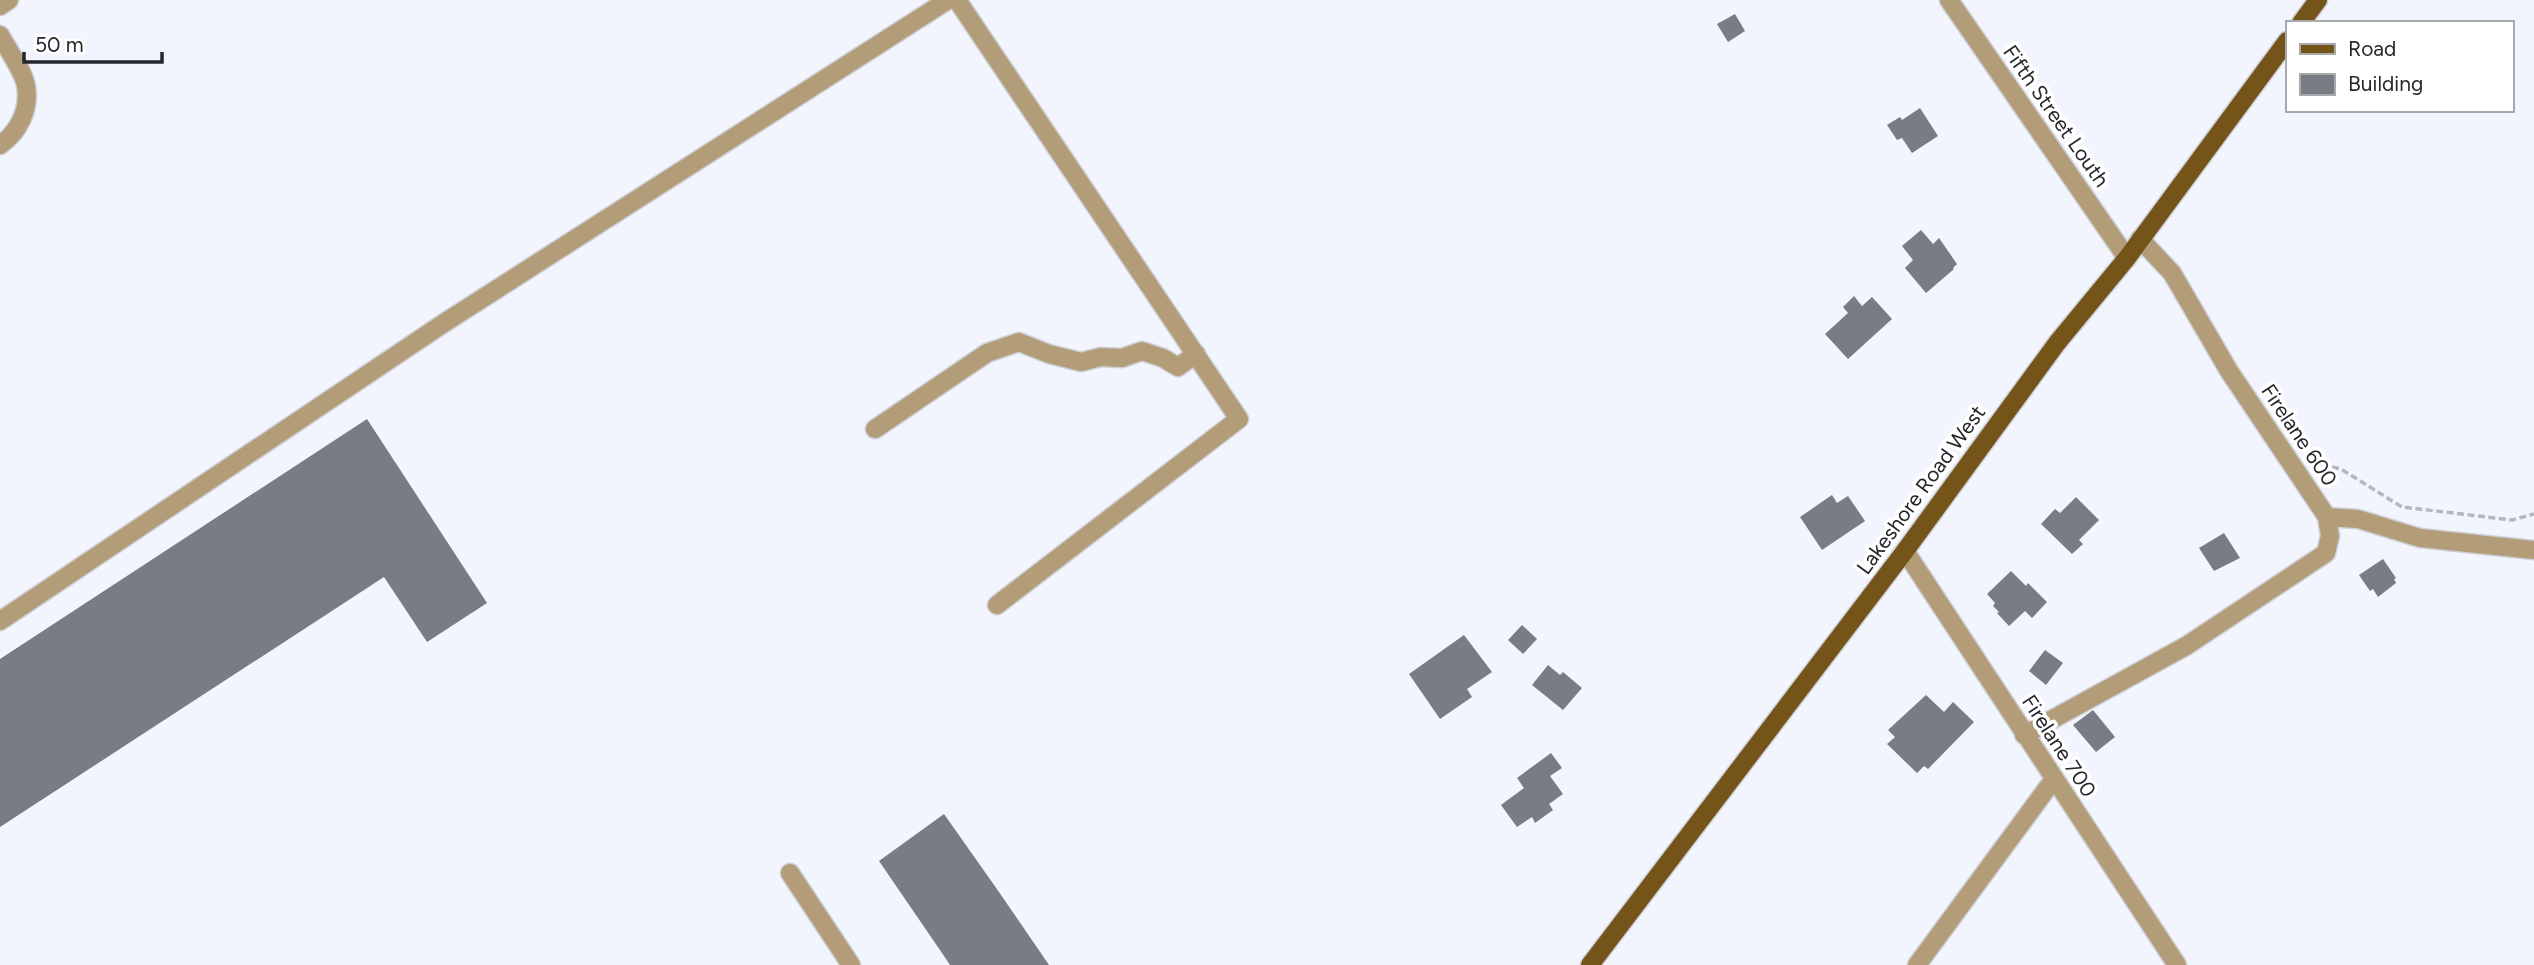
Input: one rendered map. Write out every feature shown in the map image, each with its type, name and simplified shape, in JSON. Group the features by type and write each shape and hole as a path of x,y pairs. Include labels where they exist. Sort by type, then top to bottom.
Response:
{"main road":[{"path":"2302,21 2318,0"},
{"name":"Lakeshore Road West","path":"1590,965 1905,551 2057,343 2127,258 2286,42"}],"street":[{"path":"0,6 9,0"},
{"path":"0,621 444,323 948,0"},
{"path":"957,0 1240,419 998,605"},
{"name":"Fifth Street Louth","path":"1949,0 2127,258"},
{"path":"0,35 26,85 24,118 0,145"},
{"name":"Firelane 600","path":"2140,239 2172,273 2229,371 2327,517 2358,520 2420,538 2534,550"},
{"path":"874,429 987,353 1019,341 1049,354 1081,362 1101,357 1122,358 1142,351 1178,366 1196,354"},
{"path":"2024,734 2186,646 2326,553 2330,536 2327,517"},
{"name":"Firelane 700","path":"1905,551 2177,965"},
{"path":"1917,965 2054,779"},
{"path":"790,873 851,965"}],"path":[{"path":"2300,477 2320,464 2341,469 2402,508 2512,520 2534,514"}],"building":[{"path":"1735,14 1745,31 1728,42 1717,24"},
{"path":"1920,108 1938,136 1912,153 1902,138 1897,140 1887,125 1900,117 1902,120"},
{"path":"1921,230 1933,244 1939,238 1957,264 1926,293 1905,268 1913,260 1902,246"},
{"path":"1854,296 1862,306 1872,297 1892,319 1848,359 1825,334 1848,313 1843,307"},
{"path":"367,419 487,603 427,642 384,577 0,827 0,659"},
{"path":"1832,495 1837,503 1848,496 1865,521 1822,550 1800,517"},
{"path":"2076,497 2099,520 2079,540 2083,544 2072,554 2041,524 2055,509 2060,513"},
{"path":"2224,533 2240,558 2214,571 2199,548"},
{"path":"2383,559 2396,578 2396,583 2378,597 2373,589 2370,591 2359,575"},
{"path":"2011,571 2047,602 2032,618 2025,611 2009,626 1997,613 1999,612 1993,606 1995,603 1987,594"},
{"path":"1522,625 1537,639 1523,654 1508,640"},
{"path":"1464,635 1492,672 1467,689 1472,697 1440,719 1409,674"},
{"path":"2045,650 2063,663 2046,685 2029,671"},
{"path":"1548,665 1560,675 1563,672 1582,688 1563,710 1532,685"},
{"path":"1926,695 1944,712 1953,702 1974,722 1928,769 1924,766 1917,773 1887,744 1895,737 1888,730"},
{"path":"2093,710 2115,737 2096,752 2073,725"},
{"path":"1551,753 1562,768 1550,776 1563,794 1549,804 1553,810 1535,823 1532,817 1517,827 1501,805 1524,788 1517,778"},
{"path":"944,814 1049,965 950,965 879,861"}]}
